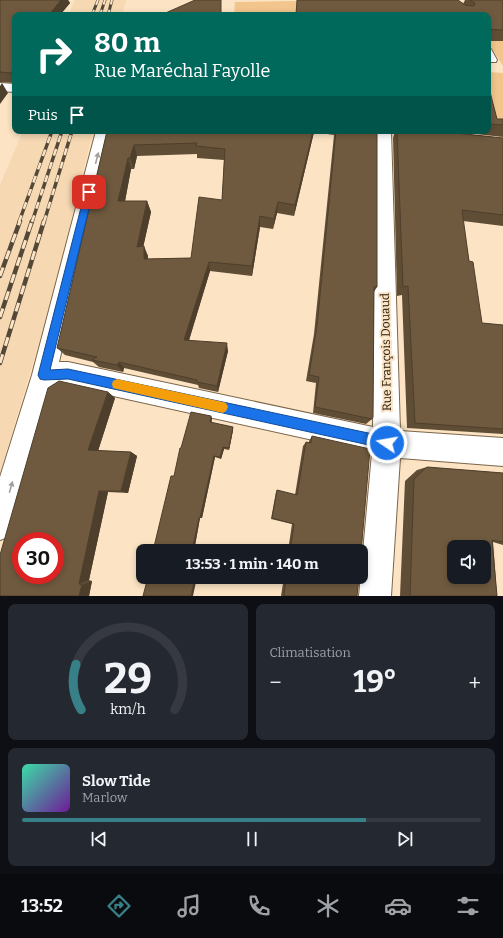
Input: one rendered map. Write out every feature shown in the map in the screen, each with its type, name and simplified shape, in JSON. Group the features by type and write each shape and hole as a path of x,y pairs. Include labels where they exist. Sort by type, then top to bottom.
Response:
{"street":[{"path":"0,87 12,88"},
{"path":"0,524 44,375 103,134"},
{"name":"Rue François Douaud","path":"375,596 387,443 392,134"},
{"path":"44,375 68,374 387,443 415,447 503,452"}],"lane":[{"path":"491,55 494,60"}],"shaded area":[{"path":"75,0 126,0 123,12 70,12"},
{"path":"299,1 300,12 234,12 235,2"},
{"path":"491,18 503,28 503,66 491,47"},
{"path":"491,72 503,73 503,136 491,124"},
{"path":"22,134 92,134 51,303 0,473 0,185"}],"building":[{"path":"0,0 61,0 51,12 12,12 12,72 11,73 0,72"},
{"path":"195,0 221,0 221,12 168,12"},
{"path":"297,0 458,0 465,5 474,6 475,3 470,0 503,0 503,30 491,29 491,12 296,12"},
{"path":"491,96 497,119 503,119 503,125 491,124"},
{"path":"106,134 312,134 295,205 278,202 274,219 260,216 252,266 209,262 184,340 227,343 217,386 119,362 117,365 92,360 97,357 57,348","holes":["197,143 196,146 225,149 222,200 199,197 191,258 144,259 144,246 137,247 147,201 118,201 128,158 130,158 134,145"]},
{"path":"336,134 377,134 377,287 374,287 372,419 315,407 319,377 309,375 317,326"},
{"path":"397,134 465,134 503,138 503,215 462,210 469,261 473,262 482,323 503,325 503,429 415,423 408,286 403,287"},
{"path":"59,381 108,392 88,450 131,452 121,491 99,491 79,584 82,585 79,596 0,596 0,555 48,388"},
{"path":"191,412 211,416 210,422 233,427 229,448 223,447 220,457 214,456 193,544 155,544 171,476 174,476"},
{"path":"312,436 370,449 362,544 291,544 294,524 272,518 277,490 297,495 306,442 311,443"},
{"path":"427,467 503,473 503,542 492,540 497,596 410,596 414,479"},
{"path":"146,584 194,584 191,596 143,596"},
{"path":"285,584 358,584 357,596 284,596"}],"railway":[{"path":"93,12 98,0"},
{"path":"101,12 105,0"},
{"path":"109,12 112,0"},
{"path":"19,222 51,134"},
{"path":"32,222 61,134"},
{"path":"44,222 71,134"},
{"path":"0,276 20,221"},
{"path":"0,317 32,221"},
{"path":"0,363 44,221"}],"slow traffic":[{"path":"117,384 223,407"}],"route":[{"path":"89,192 44,375 68,374 387,443"}]}
